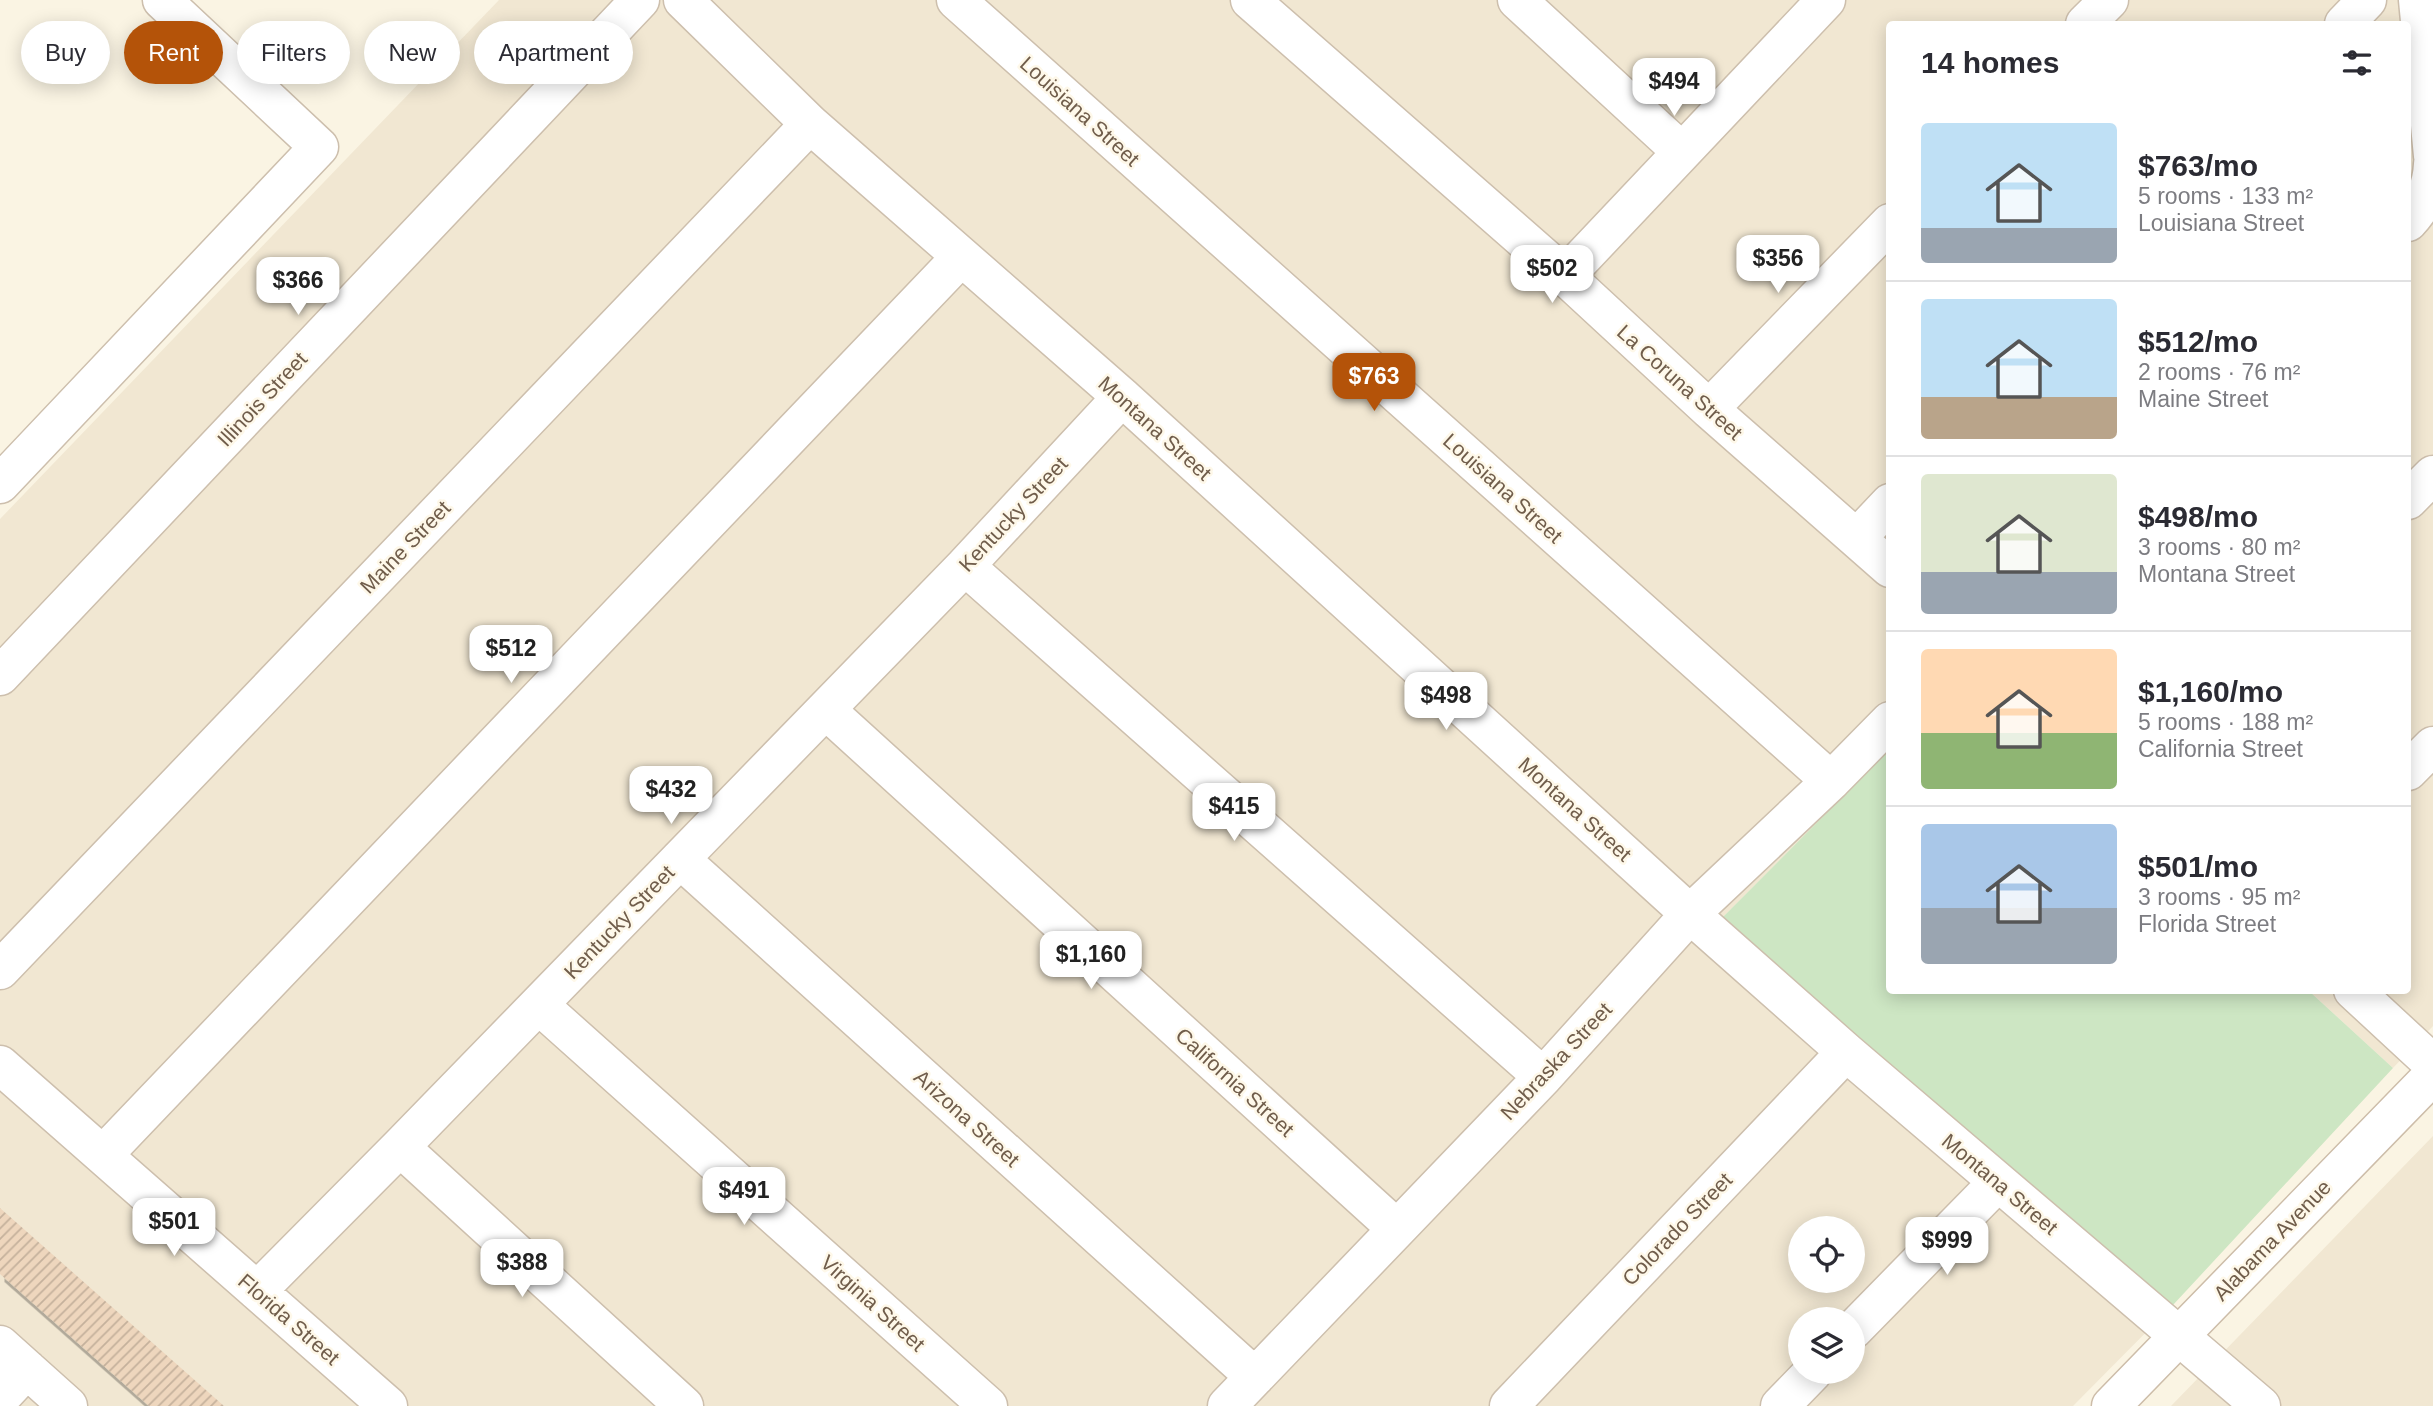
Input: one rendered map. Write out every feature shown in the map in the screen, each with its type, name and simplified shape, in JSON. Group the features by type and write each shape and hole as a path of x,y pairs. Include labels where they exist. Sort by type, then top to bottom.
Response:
{"street":[{"path":"0,484 319,147 162,0"},
{"name":"Illinois Street","path":"0,676 640,0"},
{"name":"Montana Street","path":"683,0 810,124 1122,397 1690,914 1846,1052 2262,1406"},
{"name":"Louisiana Street","path":"956,0 1831,781"},
{"name":"La Coruna Street","path":"1250,0 1565,276 1709,409 1886,564"},
{"path":"1517,0 1682,152"},
{"path":"2088,21 2109,0"},
{"path":"2347,21 2367,0"},
{"path":"2418,0 2433,156"},
{"path":"1565,276 1821,2"},
{"name":"Maine Street","path":"0,971 810,124"},
{"path":"2411,218 2427,195 2433,164"},
{"path":"1709,409 1886,227"},
{"path":"103,1156 961,257"},
{"name":"Kentucky Street","path":"257,1291 965,566 1122,397"},
{"path":"2411,497 2433,475"},
{"path":"1857,538 1886,507"},
{"path":"965,566 1543,1077"},
{"name":"California Street","path":"825,710 1397,1229"},
{"name":"Nebraska Street","path":"1227,1406 1543,1077 1690,914 1886,726"},
{"path":"2411,768 2433,746"},
{"name":"Arizona Street","path":"680,859 1255,1377"},
{"path":"2357,994 2433,1064"},
{"name":"Virginia Street","path":"539,1004 988,1406"},
{"name":"Colorado Street","path":"1509,1406 1846,1052"},
{"name":"Florida Street","path":"0,1065 388,1406"},
{"name":"Alabama Avenue","path":"2111,1406 2433,1075"},
{"path":"400,1147 684,1406"},
{"path":"1865,1318 1998,1182"},
{"path":"0,1398 14,1357 68,1406"},
{"path":"1780,1406 1801,1384"}],"shaded area":[{"path":"499,0 2433,0 2433,1026 2393,1068 2312,994 2411,994 2411,21 1886,21 1886,753 1715,925 2173,1305 2073,1406 0,1406 0,519 418,84 460,84 460,41 474,26 474,84 633,84 633,21 479,21"},
{"path":"2433,1136 2433,1406 2171,1406"}],"green space":[{"path":"1886,753 1886,994 2312,994 2393,1068 2173,1305 1715,925"}],"building":[{"path":"0,1208 224,1406 149,1406 0,1274"}]}
